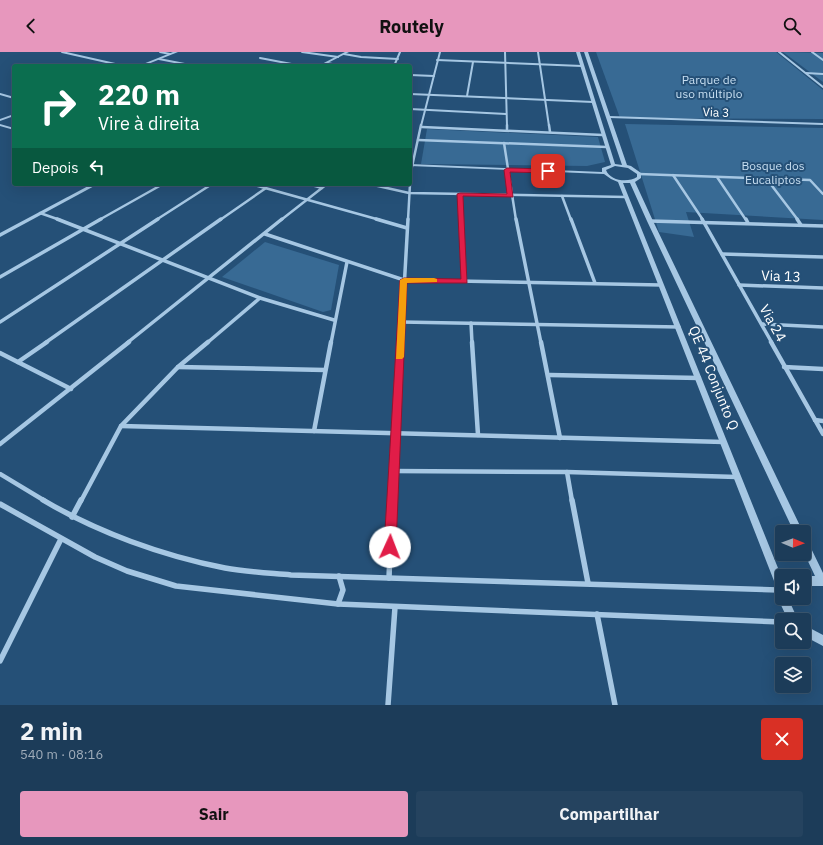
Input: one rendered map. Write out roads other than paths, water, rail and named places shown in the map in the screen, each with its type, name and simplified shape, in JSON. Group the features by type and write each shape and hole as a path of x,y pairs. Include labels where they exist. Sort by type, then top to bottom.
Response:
{"street":[{"path":"62,52 115,64"},
{"path":"160,52 170,54"},
{"path":"146,64 176,52"},
{"path":"302,52 338,57"},
{"path":"395,64 400,52"},
{"path":"412,159 422,127 440,52"},
{"path":"505,52 507,130"},
{"path":"538,52 550,132"},
{"path":"578,52 613,165"},
{"path":"586,52 625,166"},
{"path":"779,52 823,87"},
{"path":"812,52 823,60"},
{"path":"326,63 345,53 361,57 398,59"},
{"path":"260,58 292,64"},
{"path":"160,59 185,64"},
{"path":"438,60 582,66"},
{"path":"467,96 473,62"},
{"path":"326,63 332,64"},
{"path":"806,73 823,74"},
{"path":"412,75 434,76"},
{"path":"588,84 597,84"},
{"path":"0,94 12,97"},
{"path":"412,94 593,102"},
{"path":"412,109 506,114"},
{"path":"0,120 12,116"},
{"name":"Via 3","path":"609,117 823,124"},
{"path":"0,125 12,128"},
{"path":"422,127 603,135"},
{"path":"418,140 607,147"},
{"path":"504,143 510,196 527,282 539,325 550,375 560,438"},
{"path":"412,165 605,173 611,178 620,181 632,181 638,178 639,174"},
{"path":"605,173 605,168 613,165 635,169 639,174 810,180 823,194"},
{"name":"Via 24","path":"673,175 704,222 762,324 784,367 823,434"},
{"path":"717,176 748,223"},
{"path":"766,178 801,225"},
{"name":"QE 44 Conjunto Q","path":"620,181 775,573"},
{"name":"QE 44 Conjunto Q","path":"632,181 796,525"},
{"path":"0,235 92,186"},
{"path":"0,277 159,186"},
{"path":"0,322 209,186"},
{"path":"259,186 407,228"},
{"path":"315,186 322,188"},
{"path":"0,444 324,186"},
{"path":"378,186 409,193 626,197"},
{"path":"389,578 393,471 410,186"},
{"path":"18,362 266,188"},
{"path":"460,194 465,281"},
{"path":"562,196 595,283"},
{"path":"40,214 165,260 208,279 260,298 334,320"},
{"path":"650,221 823,226"},
{"path":"265,234 404,280 661,285"},
{"path":"722,254 823,257"},
{"path":"314,430 334,320 347,262"},
{"name":"Via 13","path":"739,285 823,288"},
{"path":"72,517 121,426 178,367 260,298"},
{"path":"401,322 471,322 679,328"},
{"path":"471,322 478,435"},
{"path":"762,324 823,327"},
{"path":"0,353 71,389"},
{"path":"178,367 325,370"},
{"path":"784,367 823,369"},
{"path":"550,375 699,378"},
{"path":"815,420 823,421"},
{"path":"121,426 314,430 395,435 478,435 724,442"},
{"path":"393,471 567,472 737,477"},
{"path":"567,472 588,583"},
{"path":"0,474 72,517 147,547 225,568 291,575 775,588"},
{"path":"0,504 60,540 127,571 176,586 338,604 775,622"},
{"path":"0,661 60,540"},
{"path":"811,558 822,581 811,581"},
{"path":"338,604 343,596 344,586 339,576"},
{"path":"388,705 395,607"},
{"path":"597,614 615,705"},
{"path":"811,634 823,641"}],"park label":[{"name":"Parque de uso múltiplo","path":"709,86"},
{"name":"Bosque dos Eucaliptos","path":"773,172"}]}
